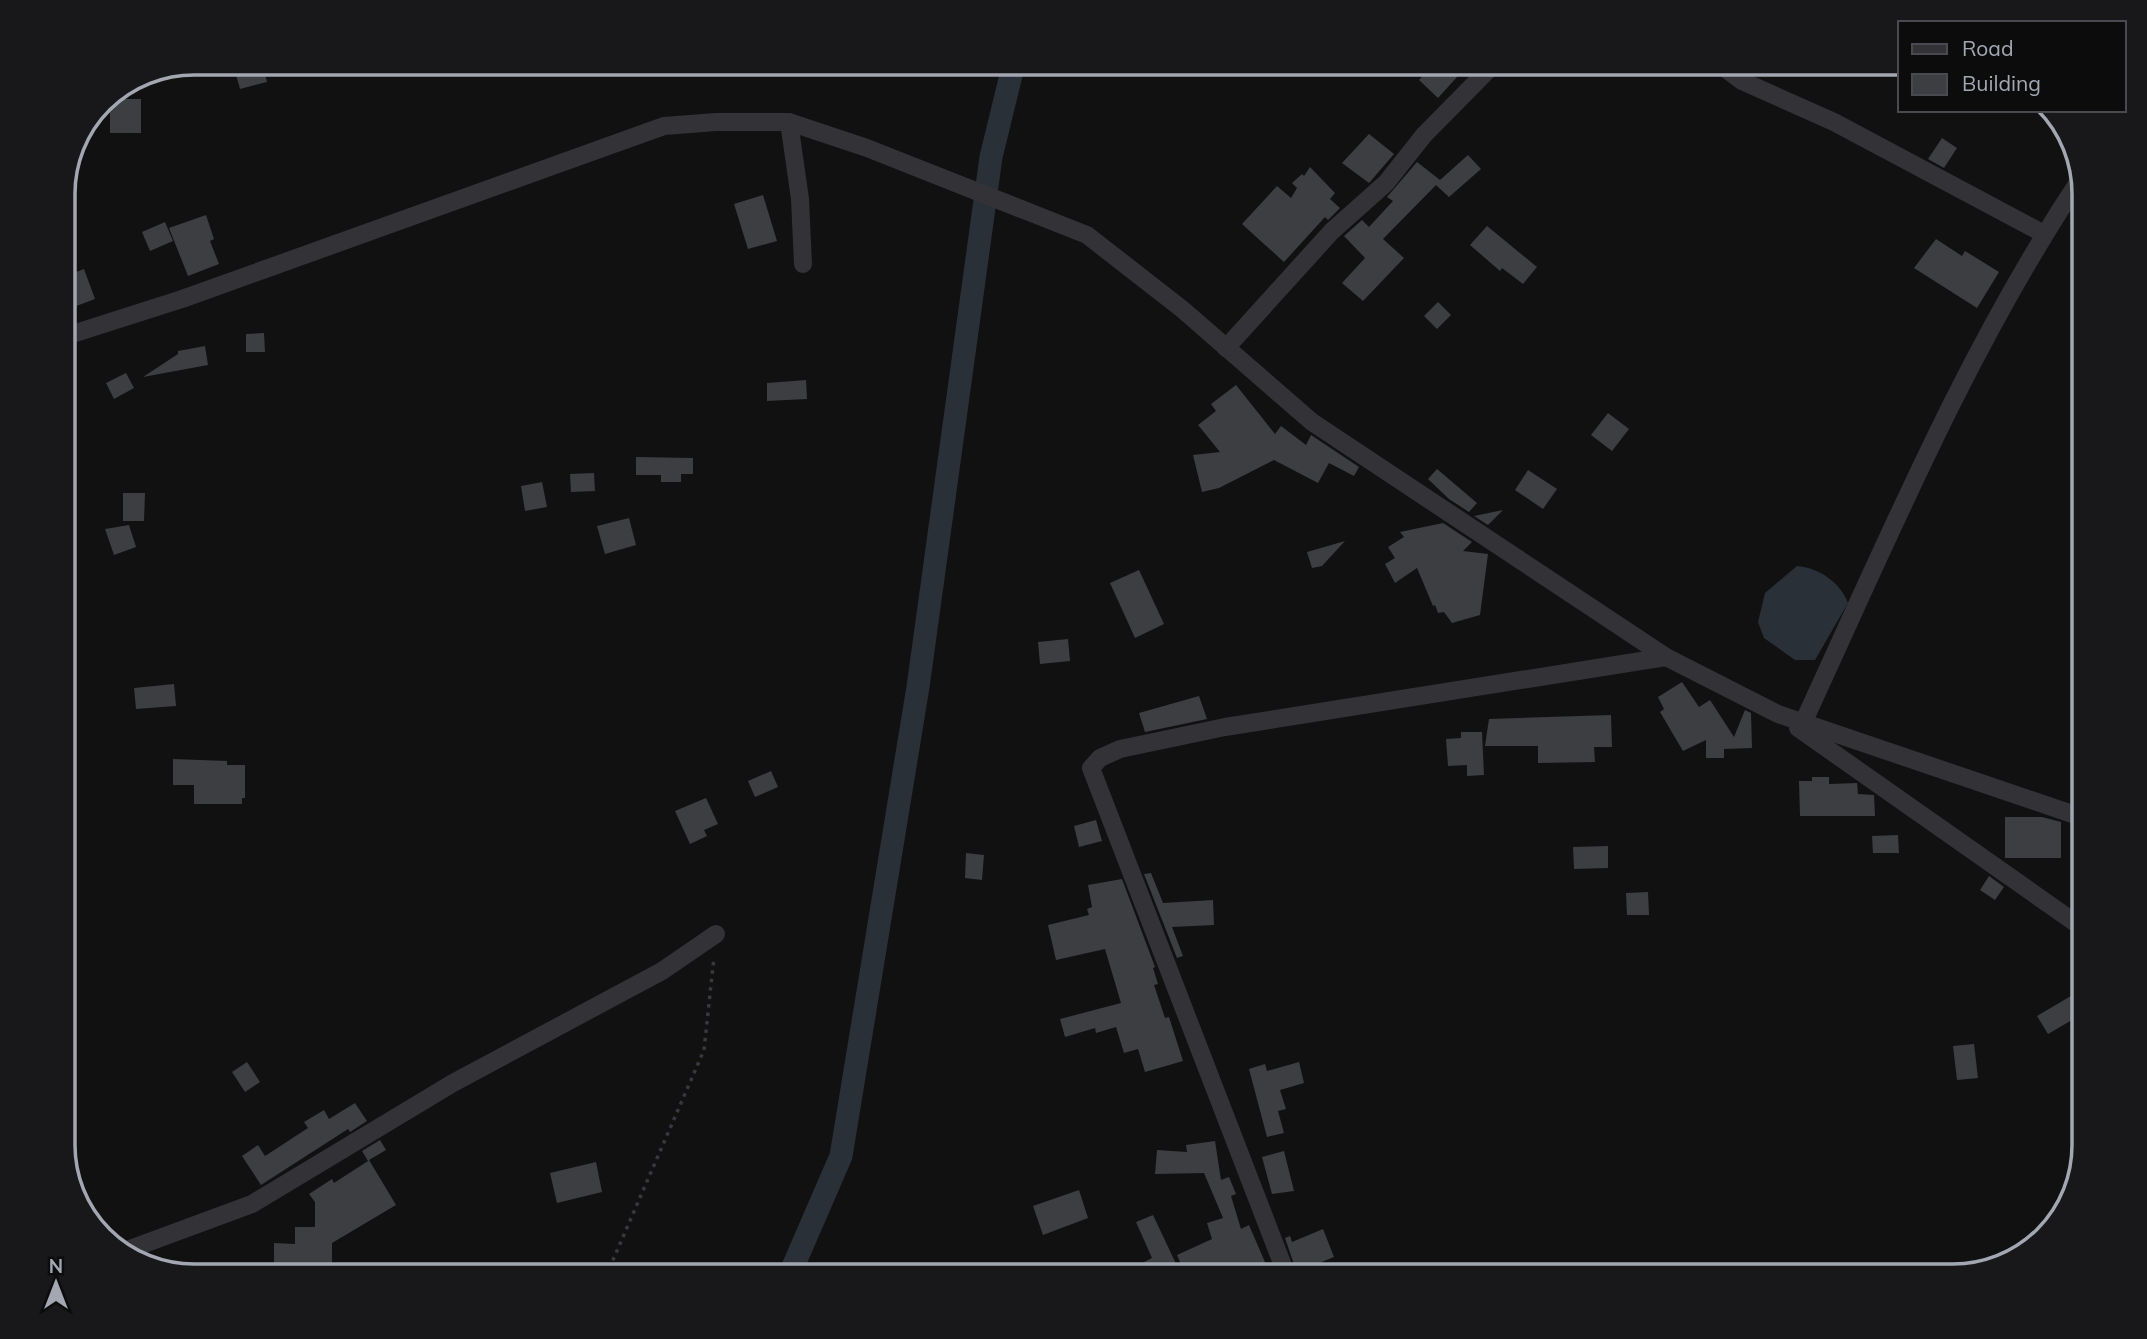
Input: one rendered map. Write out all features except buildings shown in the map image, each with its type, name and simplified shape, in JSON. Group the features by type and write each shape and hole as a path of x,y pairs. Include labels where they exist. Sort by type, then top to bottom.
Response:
{"street":[{"path":"1226,348 1332,231 1386,183 1424,135 1483,75"},
{"path":"1734,75 1834,122 2044,234"},
{"path":"789,122 800,199 803,264"},
{"path":"76,333 182,299 664,126 789,122 867,148 1087,235 1312,422 1666,657 1778,714 2072,814"},
{"path":"1803,723 1968,376 2044,234 2071,193"},
{"path":"1282,1264 1091,768 1100,758 1121,749 1225,727 1666,657"},
{"path":"1778,714 2072,920"},
{"path":"134,1247 251,1204 453,1083 662,971 716,934"}],"path":[{"path":"611,1264 705,1050 716,934"}],"shaded area":[{"path":"1797,566 1828,577 1840,589 1848,603 1815,660 1795,660 1764,638 1758,622 1765,593"}],"waterway":[{"path":"794,1264 841,1156 918,687 991,157 1011,75"}]}
